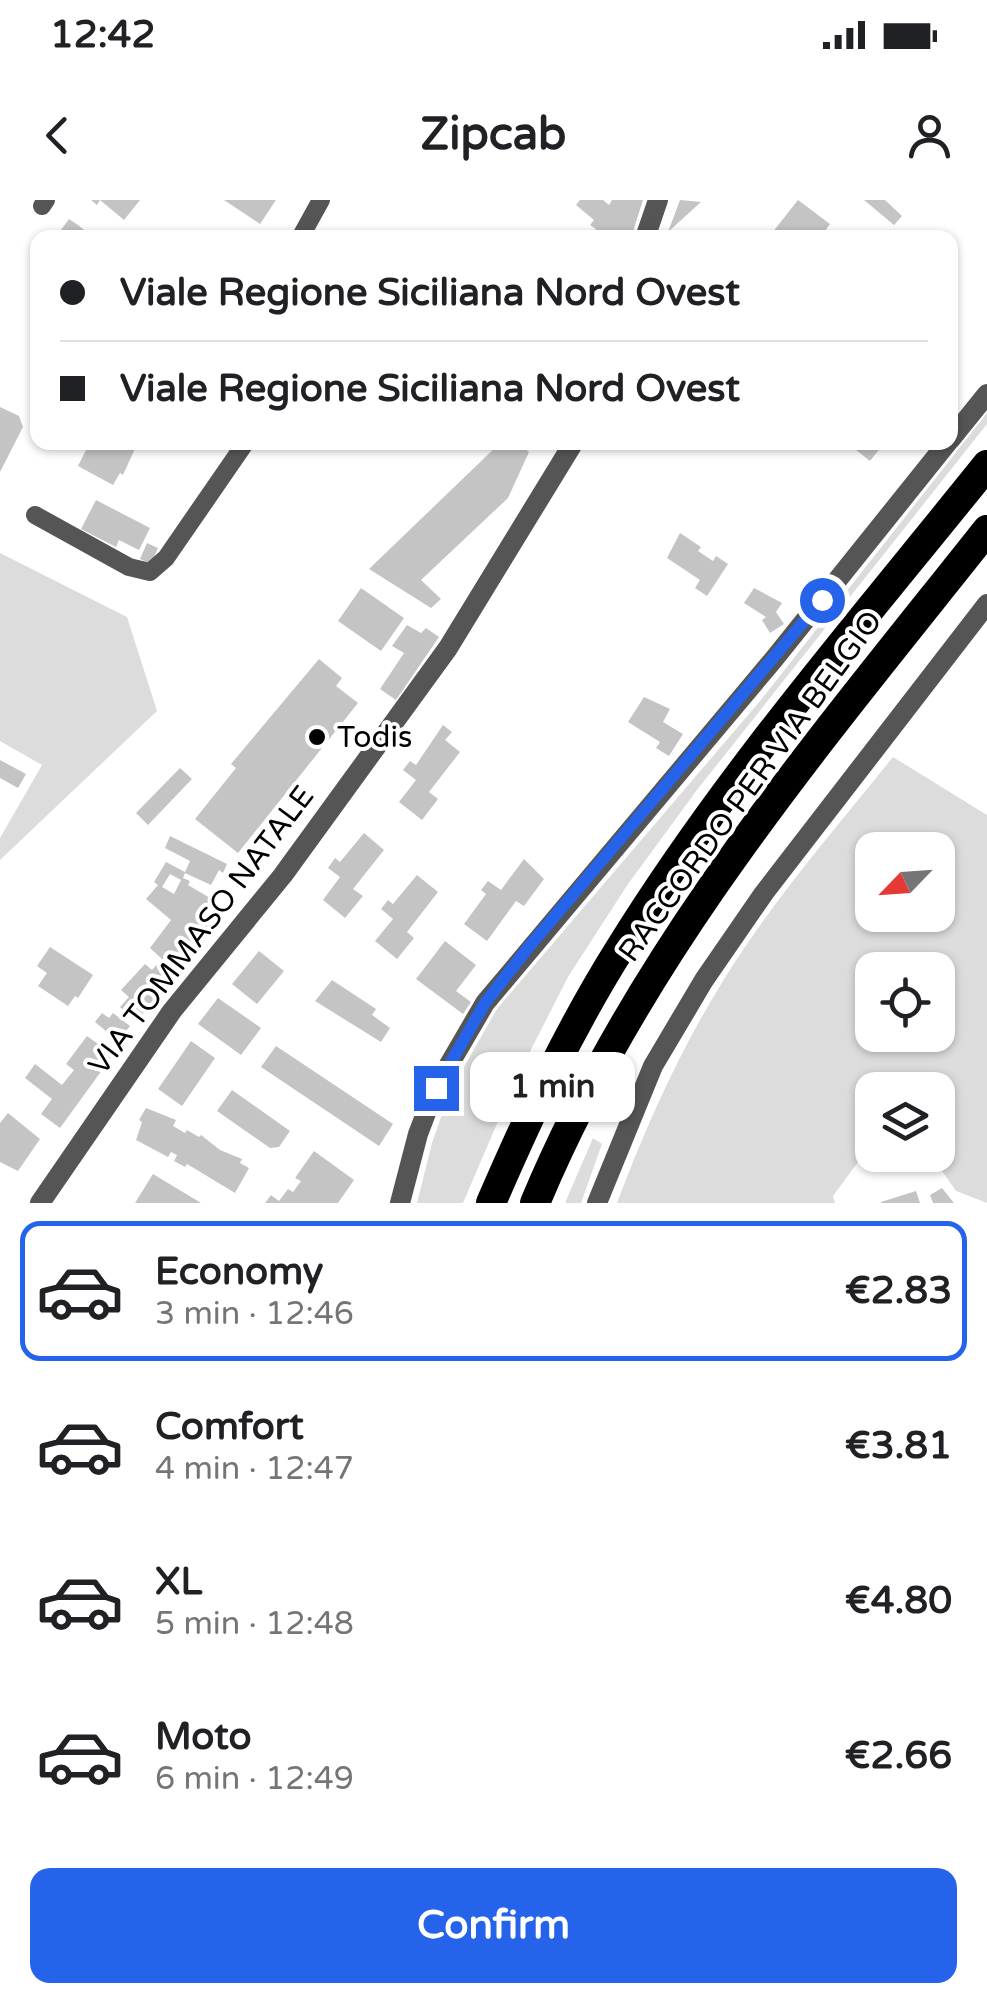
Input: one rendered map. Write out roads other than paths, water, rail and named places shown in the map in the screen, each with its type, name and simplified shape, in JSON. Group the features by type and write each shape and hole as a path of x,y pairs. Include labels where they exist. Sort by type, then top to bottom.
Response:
{"highway":[{"name":"RACCORDO PER VIA BELGIO","path":"491,1203 587,1004 652,899 832,658 987,465"},
{"name":"RACCORDO PER VIA BELGIO","path":"536,1203 614,1039 693,914 846,709 987,530"}],"street":[{"path":"304,230 321,200"},
{"path":"649,230 658,200"},
{"path":"958,430 987,394"},
{"path":"36,515 128,567 150,572 166,558 240,450"},
{"name":"VIA TOMMASO NATALE","path":"48,1200 172,1011 283,875 448,648 569,450"},
{"path":"400,1203 418,1134 436,1088 485,1003 774,659 942,450"},
{"path":"597,1203 652,1066 704,980 764,892 987,604"}],"place":[{"name":"Todis","path":"317,737"}]}
